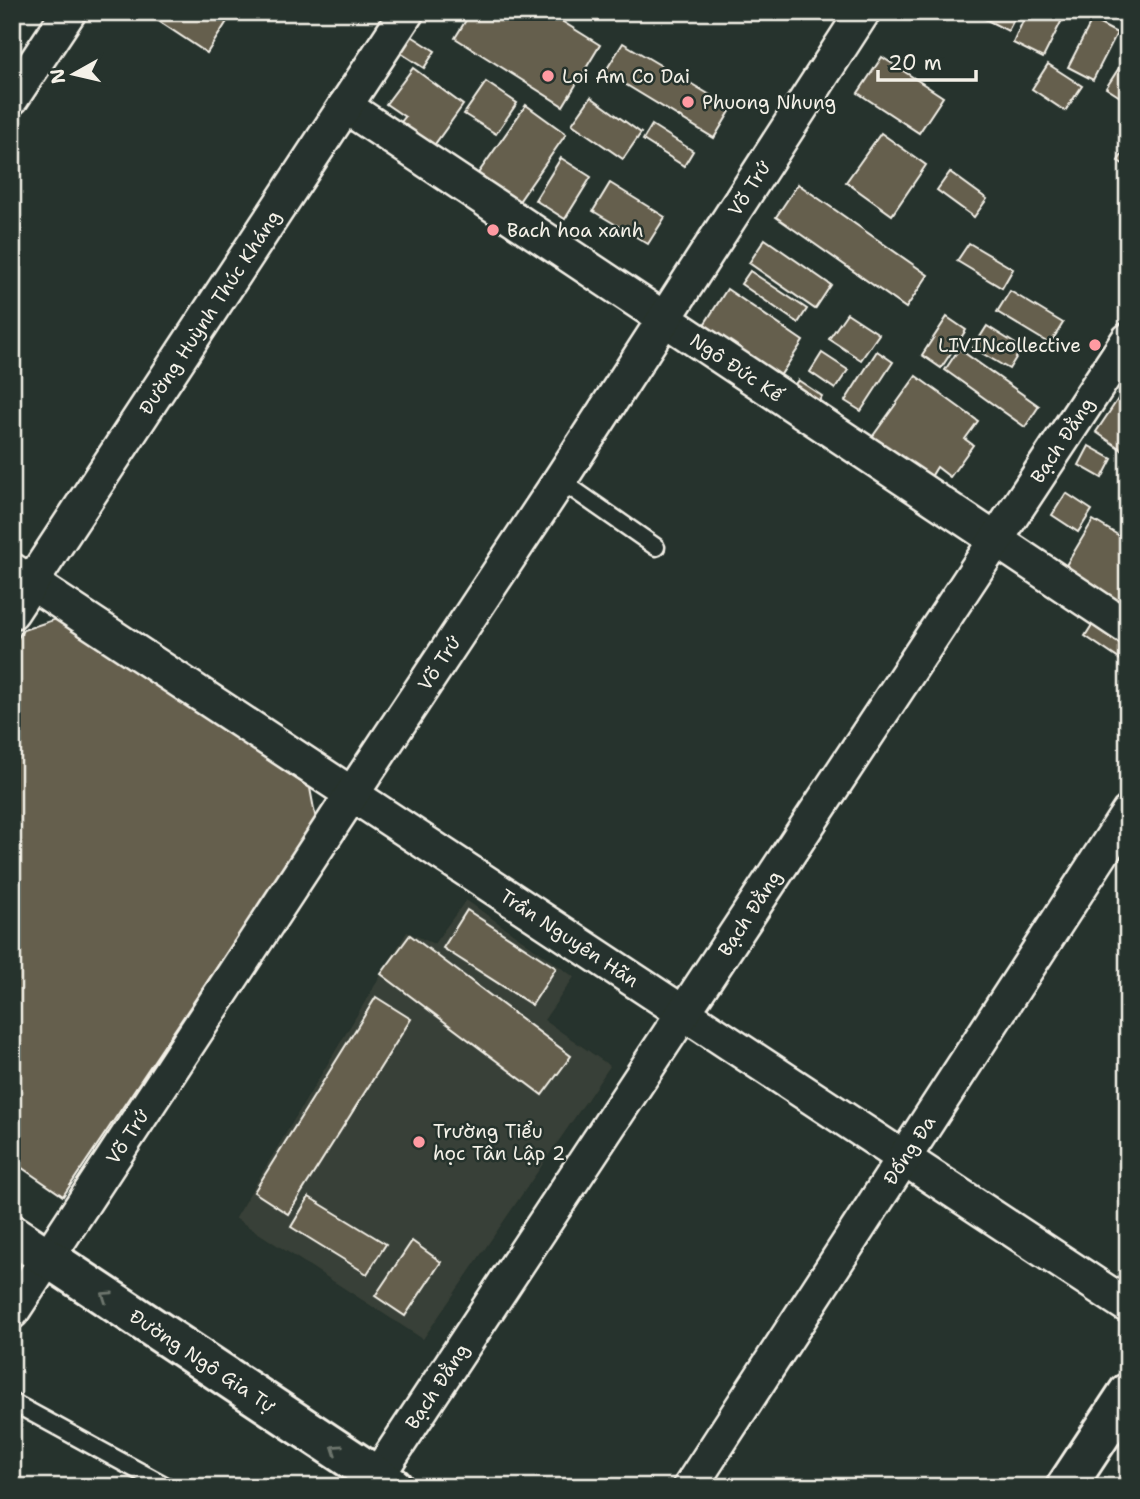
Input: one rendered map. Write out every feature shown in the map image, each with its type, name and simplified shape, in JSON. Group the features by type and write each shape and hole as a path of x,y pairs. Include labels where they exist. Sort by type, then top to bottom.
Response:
{"street":[{"path":"12,99 69,12"},
{"name":"Đường Huỳnh Thúc Kháng","path":"12,612 22,576 407,12"},
{"name":"Võ Trứ","path":"12,1312 560,480 863,12"},
{"name":"Ngô Đức Kế","path":"345,106 1128,628"},
{"name":"Bạch Đằng","path":"380,1483 683,1013 1128,340"},
{"name":"Trần Nguyên Hãn","path":"22,576 1128,1306"},
{"name":"Đống Đa","path":"690,1487 1128,813"},
{"name":"Đường Ngô Gia Tự","path":"12,1234 380,1483"},
{"path":"1066,1487 1128,1393"}],"lane":[{"path":"560,480 656,547"},
{"path":"12,1402 168,1487"}],"shaded area":[{"name":"Trường Tiểu học Tân Lập 2","path":"466,900 574,977 544,1020 610,1066 423,1339 235,1218 407,932 434,944"}],"building":[{"path":"145,12 233,12 207,53"},
{"name":"Loi Am Co Dai","path":"471,12 547,12 600,45 563,106 455,38"},
{"path":"986,12 1018,12 1008,31 983,18"},
{"path":"1027,12 1056,12 1064,16 1043,58 1013,43"},
{"path":"1092,20 1117,33 1093,80 1068,67"},
{"path":"410,35 435,51 424,68 399,52"},
{"path":"623,43 732,108 714,138 605,72"},
{"path":"1128,54 1128,102 1106,88"},
{"path":"882,57 943,97 919,133 858,93"},
{"path":"1048,64 1082,86 1065,111 1032,89"},
{"path":"413,68 463,105 430,151 397,127 405,117 386,104"},
{"path":"486,82 517,103 496,134 464,114"},
{"path":"591,97 641,133 623,159 572,124"},
{"path":"526,105 566,134 513,210 472,182"},
{"path":"652,125 693,151 684,166 643,140"},
{"path":"881,133 926,165 892,215 846,182"},
{"path":"1128,145 1128,167 1118,161"},
{"path":"561,158 591,177 565,219 535,200"},
{"path":"950,172 987,199 974,217 937,190"},
{"path":"610,183 665,217 648,244 593,211"},
{"path":"798,184 928,275 906,308 776,217"},
{"path":"765,239 831,285 815,309 749,263"},
{"path":"969,243 1013,269 1002,288 957,261"},
{"path":"750,271 807,309 798,323 741,284"},
{"path":"727,289 803,341 776,382 700,331"},
{"path":"1010,291 1063,323 1050,344 997,312"},
{"path":"847,313 879,334 861,360 829,339"},
{"path":"947,317 966,330 941,368 922,355"},
{"path":"987,326 1022,348 1009,369 973,348"},
{"path":"959,349 1039,406 1025,427 945,370"},
{"path":"877,351 893,362 861,411 845,401"},
{"path":"822,353 848,370 835,389 810,372"},
{"path":"916,376 978,421 965,439 973,445 950,477 937,467 929,480 870,440"},
{"path":"798,380 822,396 810,415 785,399"},
{"path":"1128,384 1128,454 1096,432"},
{"path":"1089,446 1112,459 1102,478 1079,465"},
{"path":"1066,493 1092,510 1078,532 1052,515"},
{"path":"1093,520 1128,541 1128,597 1121,608 1062,572"},
{"path":"59,618 310,788 316,820 63,1196 12,1161 12,647 23,630"},
{"path":"1092,625 1128,649 1128,665 1085,636"},
{"path":"467,910 556,968 532,1005 443,948"},
{"path":"410,935 571,1056 542,1095 381,974"},
{"path":"376,997 411,1019 288,1214 254,1192"},
{"path":"309,1197 386,1244 367,1274 291,1227"},
{"path":"412,1241 441,1262 405,1316 375,1296"}],"place":[{"name":"Loi Am Co Dai","path":"548,76"},
{"name":"Phuong Nhung","path":"688,102"},
{"name":"Bach hoa xanh","path":"493,230"},
{"name":"LIVINcollective","path":"1095,345"},
{"name":"Trường Tiểu học Tân Lập 2","path":"419,1142"}]}
